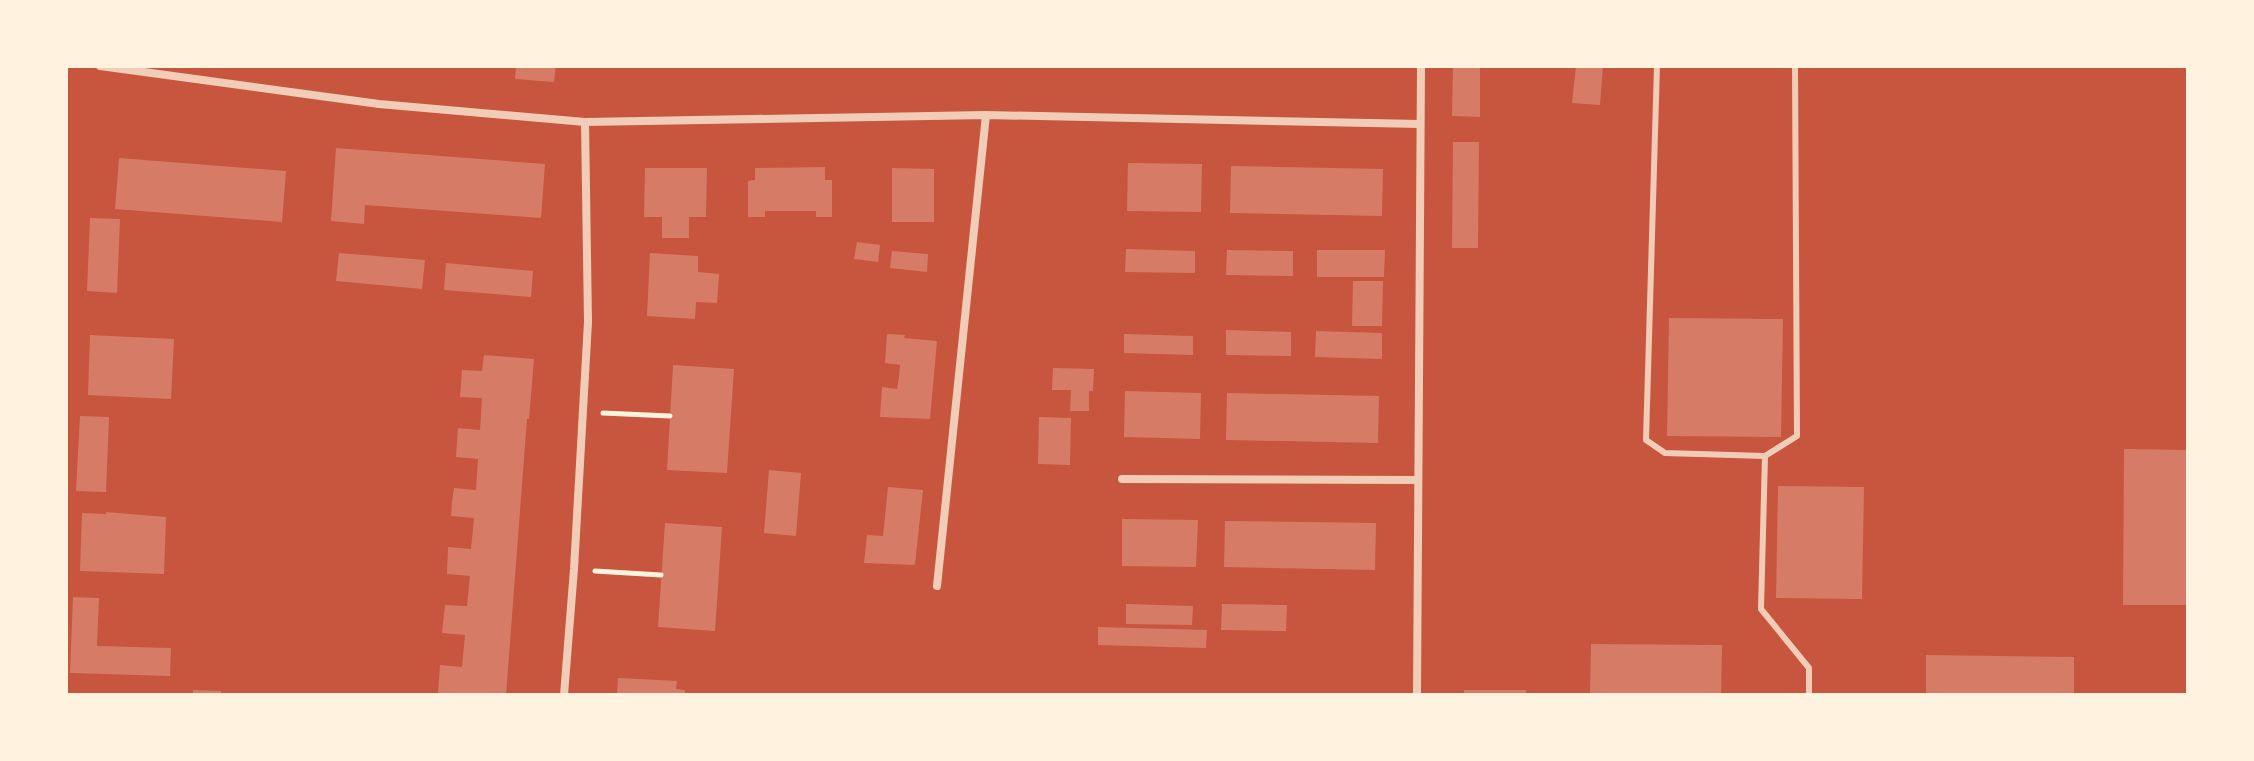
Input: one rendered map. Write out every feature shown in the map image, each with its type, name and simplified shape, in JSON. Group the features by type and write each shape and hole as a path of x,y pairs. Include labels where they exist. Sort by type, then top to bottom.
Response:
{"street":[{"path":"100,66 379,104 585,122 986,115 1420,124"},
{"path":"1417,695 1421,66"},
{"path":"937,586 986,115"},
{"path":"564,695 588,322 585,122"},
{"path":"1122,479 1417,480"}],"lane":[{"path":"1657,66 1646,440 1665,453 1765,456 1797,436 1795,66"},
{"path":"1765,456 1761,609 1809,668 1809,695"}],"path":[{"path":"582,413 670,416"},
{"path":"574,569 661,575"}],"building":[{"path":"516,66 556,66 554,82 515,79"},
{"path":"1453,66 1480,66 1480,117 1452,116"},
{"path":"1576,66 1603,66 1600,105 1572,103"},
{"path":"1453,142 1479,142 1478,248 1452,248"},
{"path":"336,148 545,164 541,218 365,205 364,224 331,221"},
{"path":"119,158 286,171 282,222 115,209"},
{"path":"1128,163 1202,164 1201,212 1127,211"},
{"path":"1231,166 1383,169 1382,216 1230,213"},
{"path":"825,167 825,180 832,180 832,217 816,217 816,211 765,211 765,217 748,217 748,181 755,180 755,168"},
{"path":"645,168 707,168 706,217 689,217 689,238 662,238 662,217 644,217"},
{"path":"892,168 934,169 934,222 892,222"},
{"path":"90,218 120,219 117,293 87,291"},
{"path":"857,242 880,245 878,262 854,259"},
{"path":"1126,249 1195,251 1195,273 1125,272"},
{"path":"1227,250 1293,251 1293,276 1226,275"},
{"path":"1317,250 1385,250 1384,277 1317,277"},
{"path":"892,251 928,254 927,272 890,268"},
{"path":"339,253 425,260 422,289 336,281"},
{"path":"650,253 698,256 698,272 719,274 717,303 696,302 695,319 647,316"},
{"path":"446,263 533,271 531,297 444,290"},
{"path":"1353,281 1383,281 1382,326 1352,326"},
{"path":"1669,318 1783,319 1781,437 1667,436"},
{"path":"1226,330 1291,332 1291,356 1226,355"},
{"path":"1316,331 1382,333 1382,359 1315,357"},
{"path":"887,334 937,341 930,419 880,417 882,387 897,389 899,377 900,365 885,363"},
{"path":"1124,334 1193,336 1193,355 1124,353"},
{"path":"90,335 174,339 171,399 88,395"},
{"path":"484,355 534,359 506,695 438,693 440,665 462,667 465,635 442,633 445,605 467,606 470,576 447,574 448,547 471,549 474,518 451,516 452,501 454,488 476,490 478,459 456,457 458,428 480,430 482,398 460,397 462,370 482,371"},
{"path":"673,365 734,369 727,473 667,470"},
{"path":"1053,368 1094,369 1089,411 1070,411 1071,390 1052,390"},
{"path":"1125,391 1201,393 1200,439 1124,437"},
{"path":"1227,393 1379,396 1378,443 1226,440"},
{"path":"80,416 109,417 106,492 76,491"},
{"path":"1039,417 1071,418 1070,465 1038,464"},
{"path":"2124,449 2188,450 2188,605 2123,605"},
{"path":"769,470 801,473 796,536 764,533"},
{"path":"1778,486 1864,487 1862,599 1776,598"},
{"path":"888,487 923,490 915,565 864,563 867,535 883,536"},
{"path":"82,513 166,517 164,574 80,571"},
{"path":"1122,519 1198,520 1196,567 1122,566"},
{"path":"1225,521 1376,523 1375,570 1224,567"},
{"path":"665,523 722,527 715,631 658,627"},
{"path":"73,597 99,598 97,646 171,648 170,676 70,673"},
{"path":"1126,604 1193,606 1192,625 1126,624"},
{"path":"1222,604 1287,605 1286,631 1221,630"},
{"path":"1098,627 1207,630 1206,648 1098,645"},
{"path":"1591,644 1722,645 1721,695 1590,695"},
{"path":"1926,655 2074,657 2074,695 1926,695"},
{"path":"618,678 677,681 676,689 685,690 685,695 617,695"},
{"path":"193,690 221,691 221,695 193,695"},
{"path":"1464,690 1526,690 1526,695 1464,695"}]}
